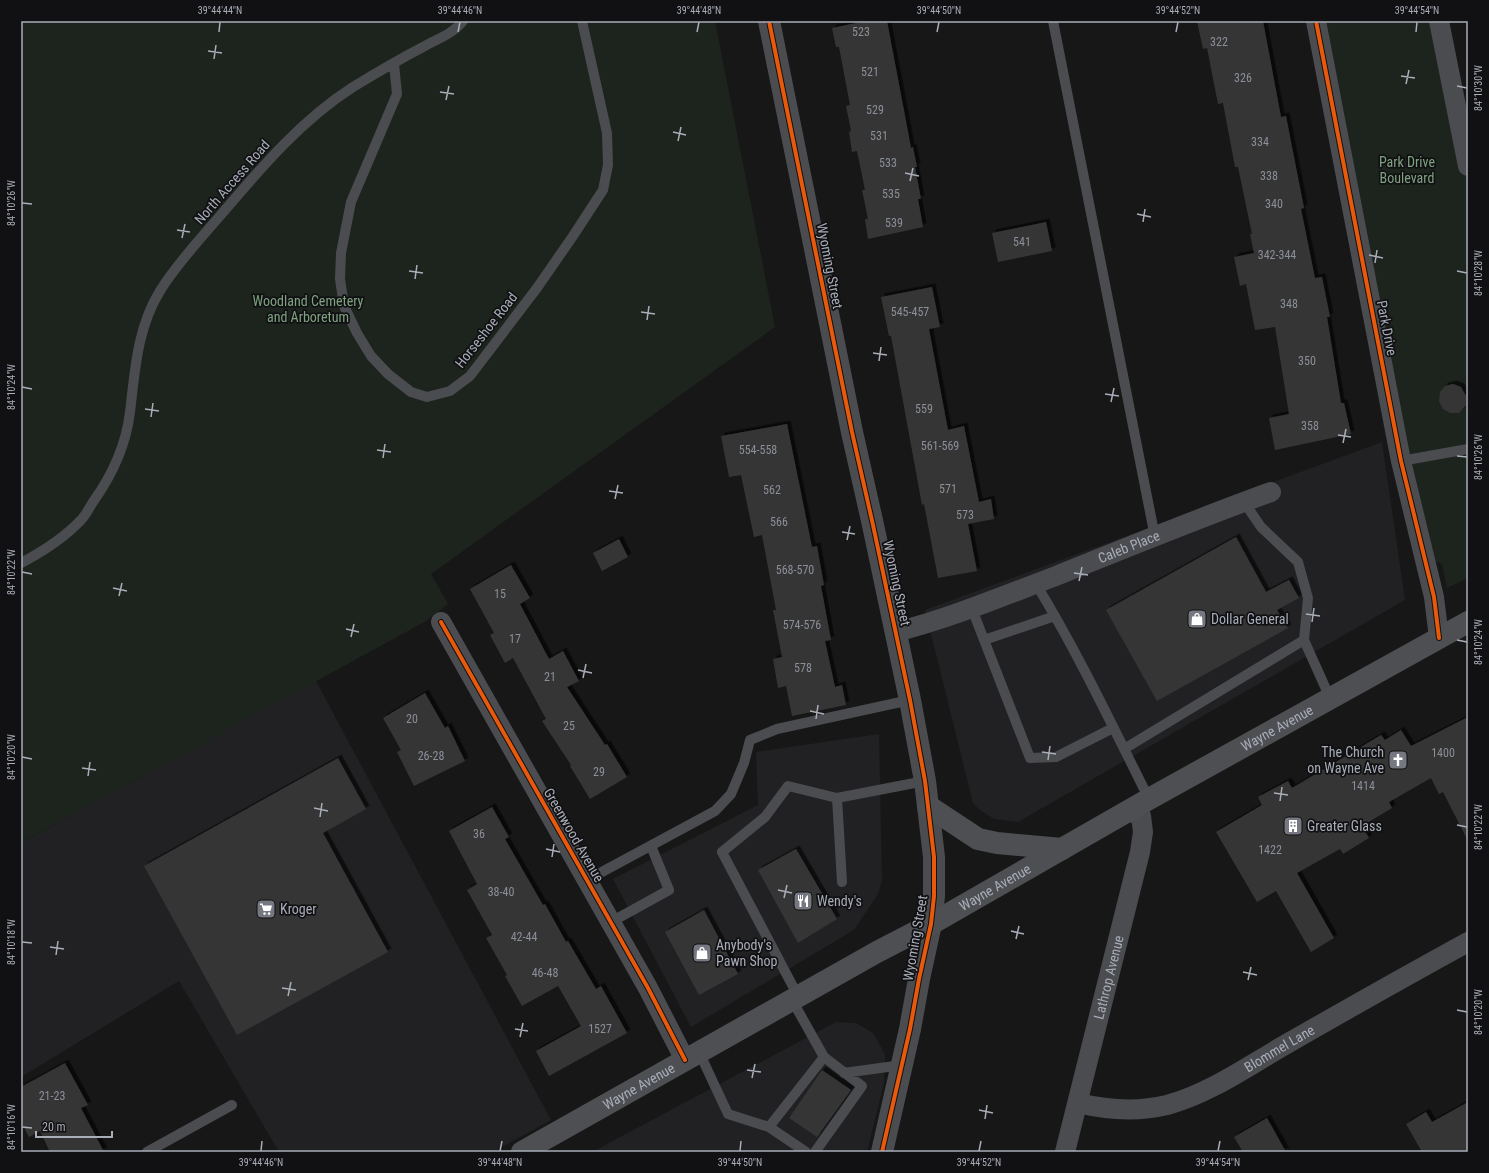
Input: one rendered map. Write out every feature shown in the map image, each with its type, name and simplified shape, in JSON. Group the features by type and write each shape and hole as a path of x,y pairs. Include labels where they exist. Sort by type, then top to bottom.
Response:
{"main road":[{"name":"Wayne Avenue","path":"522,1152 877,952 931,924 1149,799 1468,622"},
{"path":"928,806 978,839 997,843 1062,849"}],"street":[{"name":"Wyoming Street","path":"769,21 852,432 910,700 925,781 934,857 935,874 931,924 902,1065 882,1152"},
{"name":"Park Drive","path":"1316,21 1401,461 1434,597 1439,638"},
{"path":"1439,21 1468,166"},
{"name":"Caleb Place","path":"896,632 924,625 972,609 1272,492"},
{"name":"Greenwood Avenue","path":"440,622 648,988 692,1056"},
{"name":"Lathrop Avenue","path":"1065,1152 1144,832 1141,816 1128,811"},
{"name":"Blommel Lane","path":"1078,1103 1100,1108 1136,1110 1167,1105 1203,1092 1391,984 1468,942"}],"lane":[{"name":"North Access Road","path":"21,563 70,531 82,519 112,474 125,439 143,328 159,292 197,243 264,164 289,138 328,104 353,87 441,38 459,26 463,21"},
{"name":"Horseshoe Road","path":"394,64 397,94 351,202 341,253 340,279 344,306 357,333 371,356 388,374 410,392 427,397 450,391 470,376 573,236 602,190 608,165 606,133 582,21"},
{"path":"1053,21 1154,537"},
{"path":"1401,461 1468,449"},
{"path":"1244,502 1261,527 1298,562 1308,598 1304,640 1330,698"},
{"path":"1036,584 1055,616 1149,799"},
{"path":"972,609 1030,758 1056,757 1113,728"},
{"path":"984,640 1055,616"},
{"path":"1124,749 1304,640"},
{"path":"587,880 715,811 731,794 744,762 750,740 777,729 910,700"},
{"path":"815,1152 838,1115 862,1086 824,1057 722,852 765,818 788,786 838,798 925,781"},
{"path":"838,798 842,882"},
{"path":"611,922 669,890 651,846"},
{"path":"692,1056 728,1114 769,1126 806,1152"},
{"path":"769,1126 804,1088 824,1057"},
{"path":"844,1073 902,1065"},
{"path":"147,1152 232,1105"}],"shaded area":[{"path":"1382,442 1405,600 1018,822 994,819 973,803 925,610"},
{"path":"316,681 551,1120 493,1152 279,1152 179,981 21,1077 21,843"},
{"path":"879,734 882,881 878,894 854,930 691,1027 613,879 758,805 756,752"},
{"path":"836,1022 856,1023 873,1033 885,1054 884,1083 867,1152 592,1152"}],"green space":[{"name":"Woodland Cemetery and Arboretum","path":"21,21 715,21 775,327 431,574 448,604 426,621 21,843"},
{"name":"Park Drive Boulevard","path":"1316,21 1439,21 1468,166 1468,578 1447,588 1442,564 1425,557"}],"building":[{"path":"866,21 887,21 911,148 913,147 917,167 915,167 921,199 918,199 923,227 868,239 865,219 868,219 862,190 865,190 857,151 852,152 849,132 851,131 846,106 850,105 839,47 836,47 832,28"},
{"path":"1197,21 1263,21 1281,117 1286,116 1304,208 1301,209 1315,278 1322,277 1330,317 1327,317 1341,403 1344,403 1351,434 1275,450 1269,418 1289,414 1275,327 1255,330 1246,284 1240,286 1234,257 1254,253 1250,234 1252,234 1238,167 1235,167 1223,103 1218,104 1207,48 1203,49"},
{"path":"1046,222 1052,251 998,262 992,233"},
{"path":"932,287 940,327 929,329 948,430 964,426 979,502 991,499 994,519 968,524 977,571 938,578 924,504 922,505 891,336 889,336 881,297"},
{"path":"1453,384 1461,387 1466,396 1466,405 1459,413 1450,413 1443,409 1439,401 1440,392 1445,386"},
{"path":"787,424 812,547 817,546 824,585 821,586 831,640 825,641 835,687 842,685 846,705 792,716 786,686 778,688 773,659 782,657 773,610 776,610 762,535 754,537 741,475 729,477 721,436"},
{"name":"Dollar General","path":"1236,537 1266,592 1289,580 1299,598 1277,610 1288,628 1157,701 1106,610"},
{"path":"619,539 628,557 602,571 593,553"},
{"path":"511,565 530,598 520,604 549,659 563,651 579,681 567,687 605,745 607,744 627,777 590,799 570,766 571,765 542,721 546,719 513,658 505,663 490,635 494,633 470,589"},
{"path":"425,693 445,728 448,726 465,761 414,786 397,752 401,750 383,718"},
{"path":"1468,717 1468,841 1443,792 1439,794 1431,778 1389,802 1392,808 1362,826 1369,838 1343,854 1340,849 1297,873 1334,938 1311,952 1276,891 1257,902 1216,832 1262,805 1258,797 1288,781 1292,788 1381,735 1385,740 1401,730 1411,746"},
{"name":"Kroger","path":"338,758 366,809 323,833 388,952 237,1035 144,866"},
{"path":"492,807 509,837 505,839 543,905 545,904 566,942 568,941 596,989 601,986 627,1033 549,1076 536,1051 581,1026 558,986 522,1006 505,976 507,975 486,938 492,935 467,890 477,884 449,831"},
{"path":"796,849 837,919 798,943 758,870"},
{"name":"Anybody's Pawn Shop","path":"704,910 738,974 699,995 665,932"},
{"path":"65,1063 88,1105 81,1108 104,1152 50,1152 40,1131 29,1137 21,1122 21,1087"},
{"path":"822,1070 851,1090 817,1137 789,1118"},
{"path":"1468,1102 1468,1152 1422,1152 1406,1124 1426,1112 1432,1122"},
{"path":"1267,1118 1286,1152 1243,1152 1234,1137"}],"cycle path":[{"path":"769,21 852,432 910,700 925,781 934,857 934,896 931,924 910,1029 882,1152"},
{"path":"1316,21 1401,461 1434,597 1439,638"},
{"path":"441,622 648,988 685,1060"}],"place":[{"name":"Dollar General","path":"1197,619"},
{"name":"The Church on Wayne Ave","path":"1398,760"},
{"name":"Greater Glass","path":"1293,826"},
{"name":"Wendy's","path":"803,901"},
{"name":"Kroger","path":"266,909"},
{"name":"Anybody's Pawn Shop","path":"702,953"}]}
